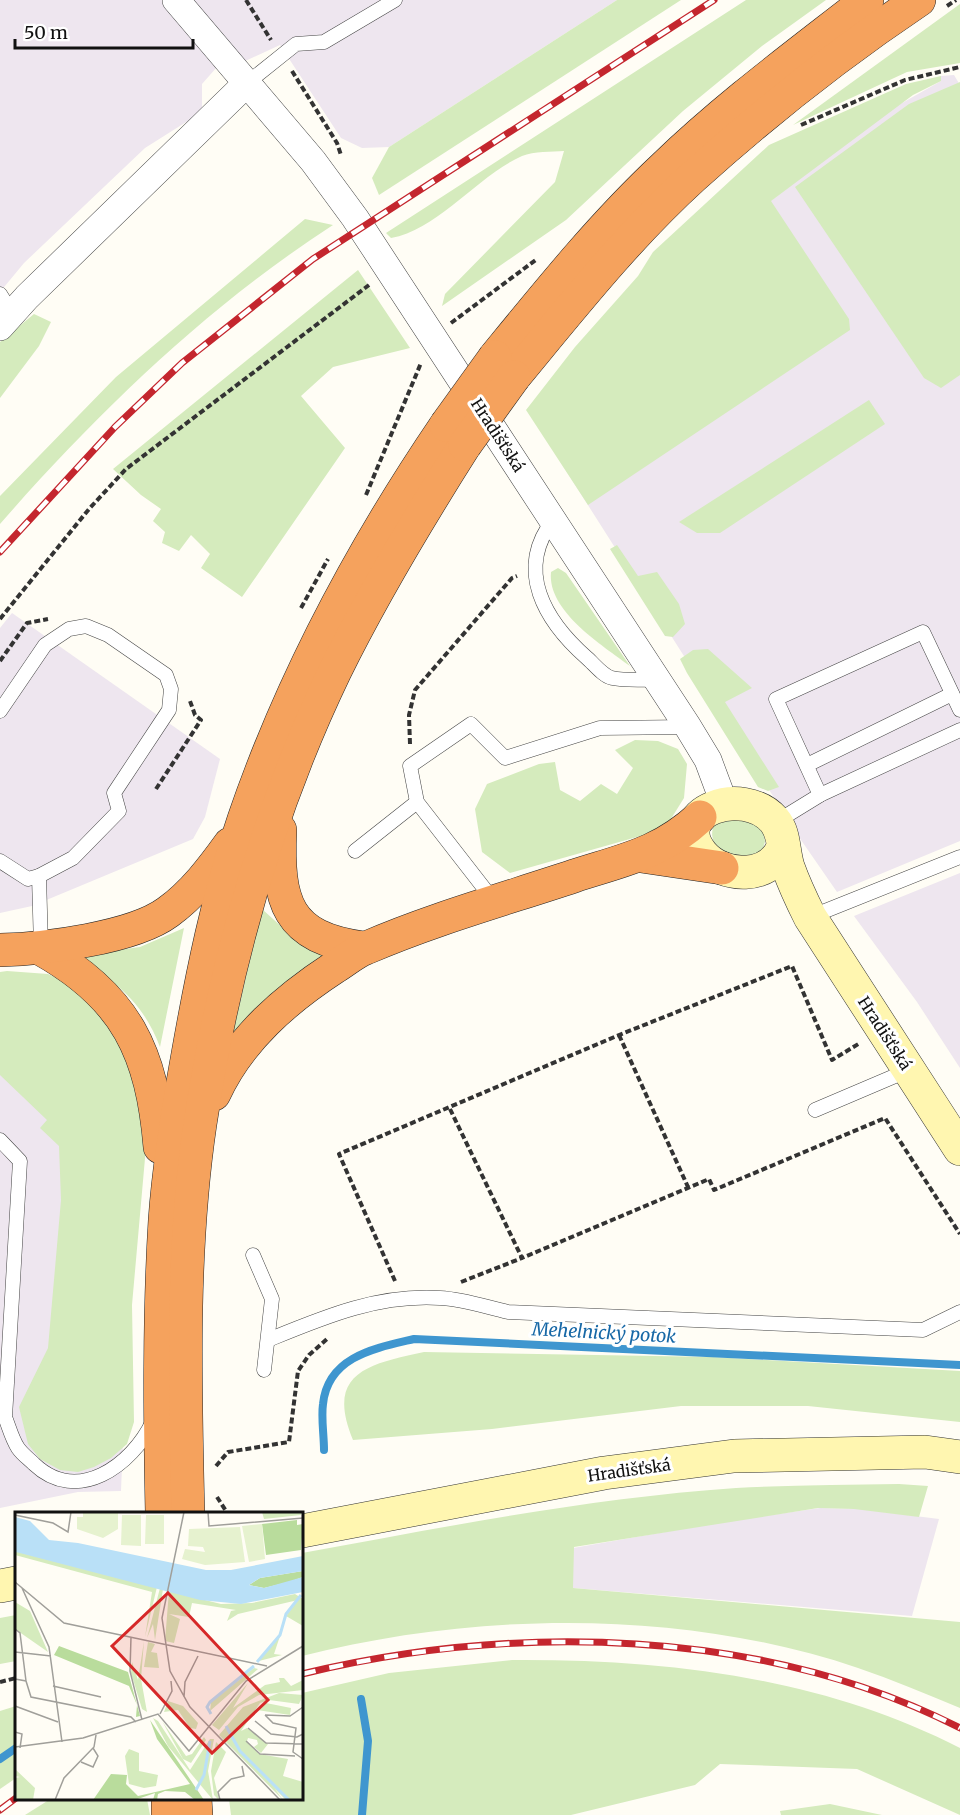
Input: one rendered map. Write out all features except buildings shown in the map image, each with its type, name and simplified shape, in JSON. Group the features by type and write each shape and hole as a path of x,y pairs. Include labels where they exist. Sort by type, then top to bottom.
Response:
{"highway":[{"path":"162,1512 159,1407 165,1218 177,1116 202,973 244,819 292,700 382,523 455,435 504,367 576,258 663,167 757,85 867,0"},
{"path":"504,367 692,178 794,91 911,5"},
{"path":"188,1512 185,1363 191,1217 200,1126 227,980 258,870 315,714 455,435"},
{"path":"284,795 279,860 282,891 289,910 314,935 337,945 364,948"},
{"path":"200,1126 226,1071 251,1037 304,987 364,948 495,902 641,856 672,840 712,810"},
{"path":"0,950 41,949 141,926 166,914 183,900 214,866 244,819"},
{"path":"641,856 730,870"},
{"path":"41,949 75,970 105,996 131,1029 141,1050 156,1102 165,1218"},
{"path":"195,1800 196,1815"}],"street":[{"name":"Hradišťská","path":"176,0 312,161 389,270 688,727 708,760 712,810 694,832 697,846 706,858 776,892 810,917"},
{"path":"4,311 246,84"},
{"path":"712,810 753,806 779,834 777,858 769,865 757,870 730,870"},
{"name":"Hradišťská","path":"779,834 794,883 810,917 960,1149"},
{"name":"Hradišťská","path":"303,1531 604,1473 734,1456 926,1452 960,1457"},
{"path":"0,1586 15,1583"}],"lane":[{"path":"246,84 296,44 324,42 394,0"},
{"path":"554,519 540,541 535,570 543,604 551,618 570,643 609,678 658,680"},
{"path":"0,711 45,645 69,629 86,626 108,635 166,675 171,689 169,710 114,793 119,810 73,858 39,876 28,879 0,861"},
{"path":"820,795 776,699 923,632 960,710"},
{"path":"807,765 952,694"},
{"path":"495,902 417,802 410,766 471,724 505,758 600,728 688,727"},
{"path":"779,834 820,795 960,730"},
{"path":"355,851 417,802"},
{"path":"810,917 960,857"},
{"path":"39,876 41,949"},
{"path":"815,1110 909,1070"},
{"path":"0,1140 20,1161 5,1417 18,1448 44,1473 66,1482 90,1482 117,1467 131,1454 143,1440 159,1407"},
{"path":"253,1256 272,1299 264,1370"},
{"path":"268,1340 345,1309 373,1302 409,1299 440,1298 508,1312 923,1330 960,1312"}],"path":[{"path":"246,0 337,143 344,162"},
{"path":"797,126 905,80 958,67"},
{"path":"364,501 370,481 433,336 545,253"},
{"path":"0,619 89,508 126,469 389,270"},
{"path":"410,766 409,715 415,690 512,578 535,570"},
{"path":"522,1258 450,1109 619,1035 792,966 832,1060 858,1045"},
{"path":"619,1035 688,1187"},
{"path":"457,1284 688,1187 709,1179 714,1190 885,1118 960,1234"},
{"path":"0,1682 15,1678"}],"shaded area":[{"path":"0,0 617,0 389,147 362,148 341,138 280,45 243,62 217,67 202,84 202,112 145,148 24,263 0,292"},
{"path":"954,75 960,85 960,841 837,892 801,840 530,414 720,239 895,107 941,81 941,76"},
{"path":"12,613 220,759 205,817 193,839 32,906 0,913 0,628"},
{"path":"960,873 960,1068 917,1002 854,916"},
{"path":"0,990 135,1148 121,1491 78,1492 0,1508"},
{"path":"820,1508 860,1509 939,1519 912,1616 573,1588 573,1548 722,1522"}],"green space":[{"path":"617,0 681,0 379,195 372,178 389,147"},
{"path":"746,0 826,0 762,46 683,111 566,220 442,306 445,294 555,182 564,151 537,152 522,156 489,176 425,224 409,233 391,238 386,233"},
{"path":"960,4 960,63 907,72 793,125"},
{"path":"941,76 941,81 913,95 771,201 849,319 850,330 588,505 526,410 575,347 638,276 653,252 769,145 906,84"},
{"path":"960,82 960,375 941,388 924,378 795,187 909,104"},
{"path":"305,219 333,225 242,290 156,363 76,441 0,524 0,496 116,377"},
{"path":"358,270 410,348 333,367 301,396 345,448 242,597 201,568 210,554 191,535 179,551 162,543 165,532 153,521 161,509 141,495 113,469"},
{"path":"34,314 51,322 39,346 0,398 0,342"},
{"path":"869,400 885,424 720,533 697,533 679,522"},
{"path":"617,545 638,576 657,572 679,604 685,624 673,637 665,636 610,549"},
{"path":"558,568 566,573 630,666 578,626 567,613 552,586 551,572"},
{"path":"708,649 752,688 725,702 779,787 768,791 758,787 680,659 693,650"},
{"path":"635,740 658,741 678,749 687,764 684,798 669,822 644,835 510,873 482,852 475,809 487,784 539,764 555,762 560,790 580,801 601,784 617,794 633,768 615,750"},
{"path":"741,815 764,832 765,842 762,851 735,861 720,852 712,837 712,831 714,825"},
{"path":"262,909 283,928 333,958 229,1049"},
{"path":"184,928 160,1047 145,1016 126,993 102,974 73,956 140,947"},
{"path":"0,972 48,974 75,986 113,1022 137,1088 146,1147 132,1305 134,1422 127,1444 111,1458 78,1472 60,1470 40,1459 28,1444 19,1407 48,1348 61,1200 59,1146 40,1128 47,1120 0,1075"},
{"path":"424,1352 713,1357 960,1371 960,1422 808,1406 681,1406 492,1429 353,1440 344,1400 348,1386 357,1375 370,1367"},
{"path":"899,1484 928,1486 919,1517 854,1509 818,1508 574,1547 573,1588 960,1622 960,1708 858,1668 791,1649 723,1635 652,1626 581,1623 510,1624 370,1641 303,1656 303,1553 572,1506 736,1488"},
{"path":"15,1615 15,1661 0,1664 0,1618"},
{"path":"512,1660 627,1663 742,1677 798,1689 853,1704 907,1724 960,1748 960,1815 857,1769 720,1764 695,1785 571,1815 231,1815 229,1800 303,1800 303,1693 389,1673"},
{"path":"15,1706 15,1779 0,1789 0,1711"},
{"path":"49,1800 147,1800 150,1815 25,1815"},
{"path":"830,1804 882,1815 781,1815 780,1811"}],"waterway":[{"name":"Mehelnický potok","path":"324,1450 323,1404 327,1388 334,1375 356,1357 384,1346 414,1339 960,1365"},
{"name":"Mehelnický potok","path":"361,1699 368,1741 362,1815"},
{"path":"0,1759 15,1749"}],"railway":[{"path":"0,552 115,427 182,363 313,259 714,0"},
{"path":"303,1674 383,1658 466,1647 551,1642 636,1644 721,1653 803,1670 884,1695 960,1728"},
{"path":"0,1810 15,1799"}]}
